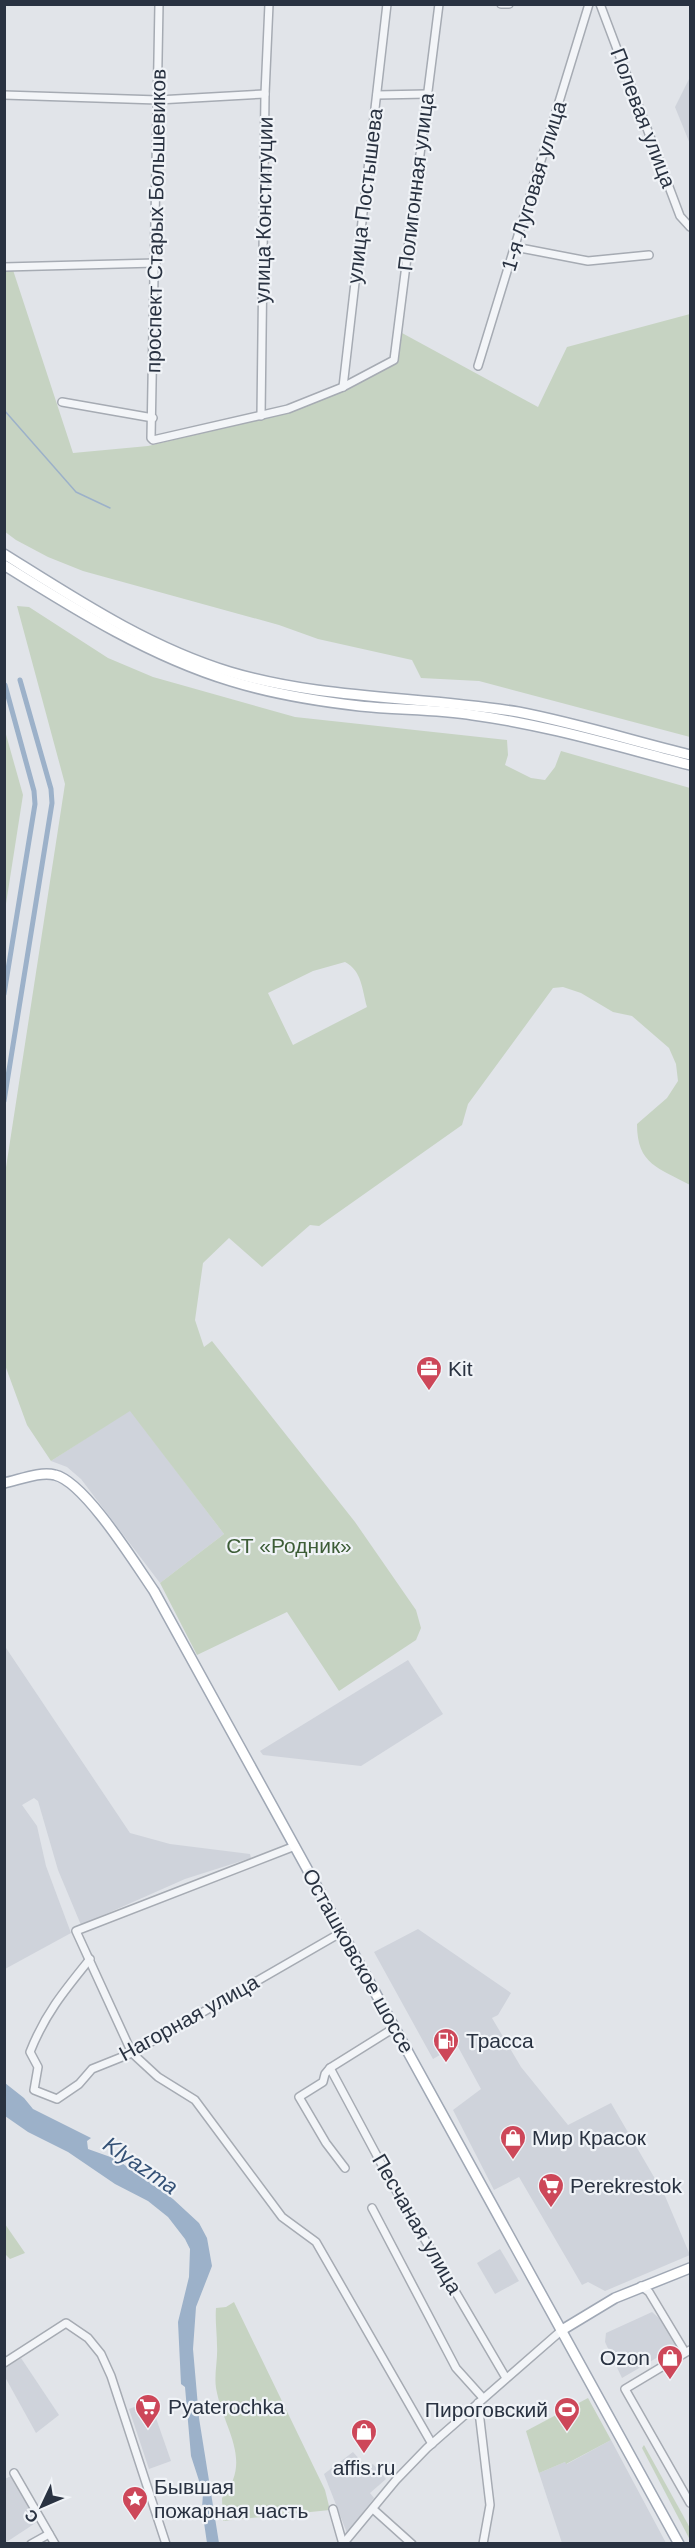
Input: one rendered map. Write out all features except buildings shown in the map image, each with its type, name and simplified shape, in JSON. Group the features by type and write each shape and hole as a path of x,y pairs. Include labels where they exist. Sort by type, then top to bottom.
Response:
{"main road":[{"path":"4,554 115,622 178,653 229,672 294,688 519,713 690,755"},
{"path":"4,565 110,630 176,661 230,681 294,697 360,706 472,714 518,722 690,765"},
{"name":"Осташковское шоссе","path":"4,1483 38,1475 55,1475 74,1486 99,1513 154,1591 679,2544"},
{"path":"562,2330 600,2305 690,2268"}],"street":[{"name":"проспект Старых Большевиков","path":"159,4 151,438 153,440 164,438 261,416"},
{"name":"улица Конституции","path":"261,416 265,94 269,4"},
{"name":"улица Постышева","path":"343,387 387,4"},
{"name":"Полигонная улица","path":"343,387 394,360 439,4"},
{"name":"1-я Луговая улица","path":"478,366 589,4"},
{"name":"Полевая улица","path":"600,4 680,216 690,227"},
{"path":"4,95 158,100 265,94"},
{"path":"377,95 427,94"},
{"path":"516,247 551,256 588,261 649,255"},
{"path":"4,267 156,263"},
{"path":"261,416 305,403 343,387"},
{"path":"62,402 153,418"},
{"path":"295,1846 76,1930 132,2053 158,2077 184,2091 195,2100 282,2217 316,2242 432,2444"},
{"name":"Нагорная улица","path":"90,1959 41,2024 30,2052 38,2067 33,2088 39,2093 57,2099 79,2084 92,2069 132,2053 342,1932"},
{"path":"345,2168 326,2143 299,2097 323,2082 330,2068 394,2028"},
{"name":"Песчаная улица","path":"330,2068 390,2180 506,2378"},
{"path":"372,2208 456,2368 481,2401 490,2505 483,2544"},
{"path":"647,2287 688,2351 625,2389 690,2503"},
{"path":"4,2364 66,2323 88,2338 101,2354 111,2376 166,2544"},
{"path":"343,2544 396,2480 432,2444 562,2330"},
{"path":"14,2473 55,2544"},
{"path":"333,2509 343,2544"},
{"path":"373,2509 412,2544"},
{"path":"31,2544 49,2534"}],"shaded area":[{"path":"690,77 690,144 675,107"},
{"path":"130,1410 224,1534 160,1583 81,1479 67,1467 51,1461"},
{"path":"4,1645 130,1833 170,1844 250,1854 251,1858 185,1879 81,1925 58,1870 38,1801 34,1798 22,1805 37,1826 46,1866 71,1933 5,1969"},
{"path":"408,1660 443,1714 361,1766 263,1755 260,1751"},
{"path":"418,1929 511,1993 498,2015 492,2018 521,2067 568,2125 611,2103 665,2196 690,2255 605,2291 588,2282 582,2285 519,2177 494,2190 453,2110 481,2089 457,2045 433,2059 374,1952"},
{"path":"500,2249 519,2281 495,2294 477,2263"},
{"path":"652,2312 660,2319 677,2346 622,2378 605,2342 606,2333"},
{"path":"21,2358 59,2415 36,2433 5,2377 5,2367"},
{"path":"150,2401 171,2461 149,2469 129,2409"},
{"path":"611,2440 666,2543 562,2543 539,2473 565,2462 567,2464"},
{"path":"353,2452 367,2468 373,2464 386,2479 370,2493 374,2498 347,2533 324,2474"},
{"path":"11,2476 37,2522 5,2543 5,2479"}],"green space":[{"path":"13,270 73,453 148,446 278,415 331,396 396,363 402,333 538,407 567,347 690,314 690,737 479,681 421,678 412,660 318,639 279,625 83,571 48,557 16,540 4,531 4,271"},
{"name":"СТ «Родник»","path":"17,606 29,607 108,658 153,677 295,717 507,740 508,755 505,765 531,778 545,780 555,767 561,751 690,788 690,1185 652,1164 641,1148 638,1138 637,1124 667,1098 678,1081 676,1064 669,1048 632,1016 613,1012 581,993 563,987 553,988 468,1104 462,1125 319,1226 310,1225 262,1267 229,1238 203,1263 195,1320 204,1347 212,1341 355,1522 416,1610 421,1628 416,1640 339,1691 287,1612 197,1655 160,1583 224,1534 130,1411 51,1461 27,1425 5,1365 5,1174 65,784","holes":["345,962 358,975 367,1007 293,1045 268,993 313,971"]},
{"path":"4,731 23,795 5,910"},
{"path":"5,2224 25,2253 10,2259 5,2254"},
{"path":"234,2302 325,2490 330,2510 223,2521 222,2498 236,2471 236,2457 216,2388 216,2308 226,2307"},
{"name":"Пироговский","path":"588,2398 611,2440 566,2464 565,2462 539,2473 526,2431"},
{"path":"644,2445 690,2528 690,2540 642,2448"}],"water":[{"path":"5,2083 24,2098 33,2109 91,2138 87,2141 88,2149 116,2159 173,2199 199,2223 207,2238 212,2266 196,2307 193,2349 199,2418 219,2543 207,2543 202,2509 203,2493 191,2456 185,2387 181,2384 178,2322 189,2277 190,2249 168,2217 148,2201 115,2184 68,2152 28,2132 5,2116"}],"waterway":[{"path":"4,410 76,492 110,508"},
{"path":"4,1101 52,803 51,789 20,680"},
{"path":"4,994 35,804 34,791 5,685"}],"place":[{"name":"Kit","path":"429,1392"},
{"name":"Трасса","path":"446,2064"},
{"name":"Мир Красок","path":"513,2161"},
{"name":"Perekrestok","path":"551,2209"},
{"name":"Ozon","path":"670,2381"},
{"name":"Pyaterochka","path":"148,2430"},
{"name":"Пироговский","path":"567,2433"},
{"name":"affis.ru","path":"364,2455"},
{"name":"Бывшая пожарная часть","path":"135,2522"}],"water label":[{"name":"Klyazma","path":"141,2165"}]}
